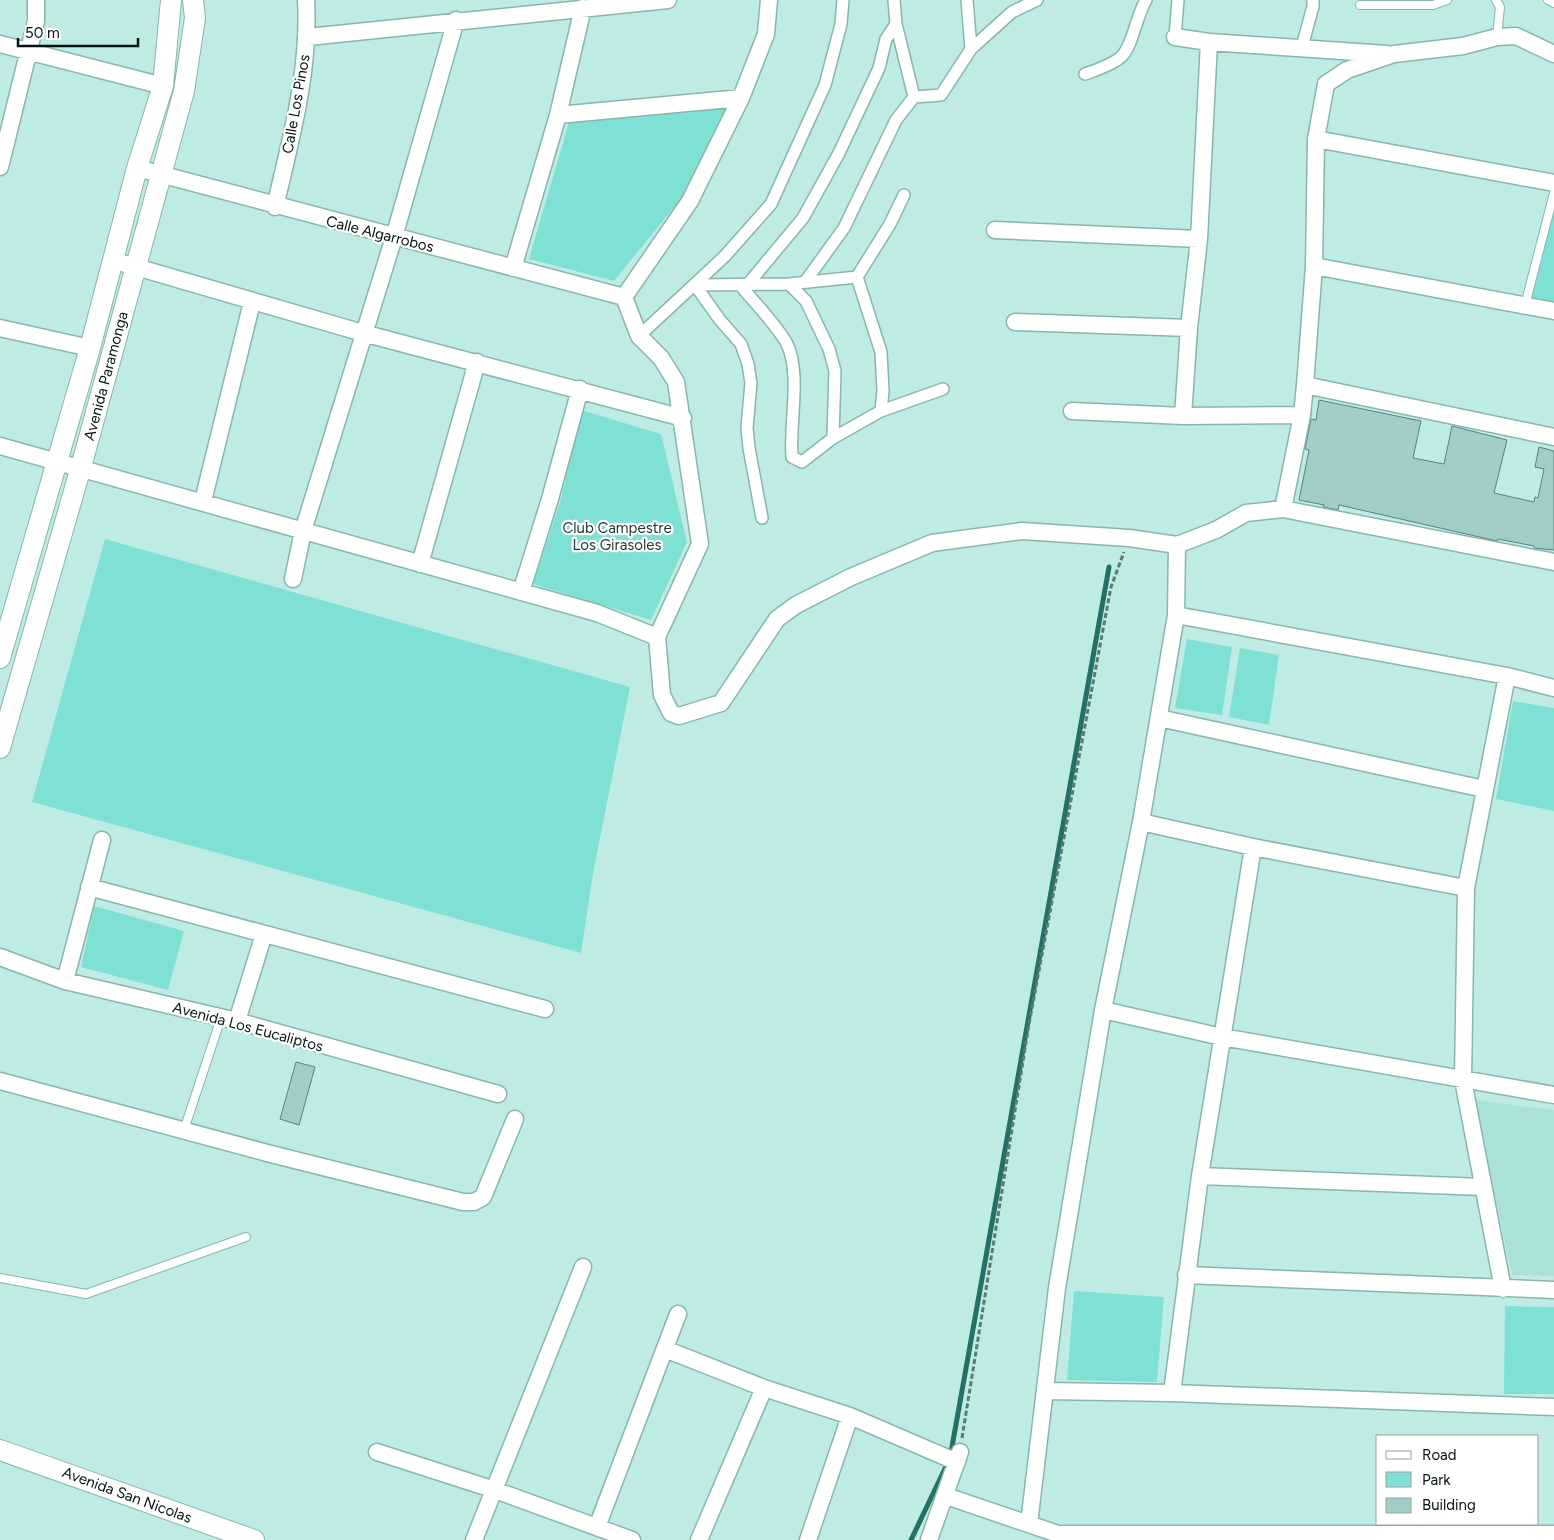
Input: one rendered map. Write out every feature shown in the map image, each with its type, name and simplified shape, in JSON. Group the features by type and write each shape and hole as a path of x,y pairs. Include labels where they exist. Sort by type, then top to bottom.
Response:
{"street":[{"path":"0,167 36,20 36,0"},
{"name":"Avenida Paramonga","path":"0,658 90,348 137,168 163,86 171,0"},
{"name":"Avenida Paramonga","path":"0,748 81,467 184,91 195,18 193,0"},
{"name":"Calle Los Pinos","path":"275,207 299,101 308,36 306,0"},
{"path":"308,36 668,0"},
{"path":"769,0 766,34 741,98 690,201 624,297 639,336 661,358 676,382 683,418 692,500 700,544 657,637 662,695 671,713 679,716 721,703 777,619 796,605 851,577 932,543 1022,531 1129,538 1177,546 1216,530 1246,513 1284,509 1554,562"},
{"path":"639,336 725,256 771,204 825,86 841,24 843,0"},
{"path":"894,0 896,24 914,97"},
{"path":"967,0 971,49"},
{"path":"804,282 844,228 896,120 914,97 941,95 971,49 1012,12 1037,0"},
{"path":"1085,74 1120,58 1126,49 1140,9 1146,0"},
{"path":"1178,0 1175,37 1209,42 1394,54 1462,46 1497,37 1516,36 1554,54"},
{"path":"1302,47 1313,0"},
{"path":"513,268 558,115 583,8"},
{"path":"293,579 303,531 394,237 456,20"},
{"path":"744,285 803,218 863,104 879,68 886,39 896,24"},
{"path":"1183,416 1189,328 1199,239 1209,42"},
{"path":"0,44 163,86"},
{"path":"1284,509 1302,416 1305,386 1314,266 1316,139 1326,84 1347,70 1394,54"},
{"path":"558,115 741,98"},
{"path":"1316,139 1554,183"},
{"name":"Calle Algarrobos","path":"137,168 275,207 624,297"},
{"path":"856,277 890,224 904,195"},
{"path":"995,230 1199,239"},
{"path":"112,260 363,333 580,389 683,418"},
{"path":"1314,266 1554,311"},
{"path":"695,285 789,284 856,277"},
{"path":"856,277 880,352 883,391 881,412"},
{"path":"789,284 806,300 831,356 835,376 833,438"},
{"path":"695,285 720,320 741,344 748,364 751,383 747,428 762,518"},
{"path":"744,285 786,343 791,355 794,392 790,439 792,457 802,462 833,438 881,412 943,390"},
{"path":"203,502 252,302"},
{"path":"1015,322 1189,328"},
{"path":"0,328 90,348"},
{"path":"420,564 477,362"},
{"path":"1305,386 1554,438"},
{"path":"521,592 550,499 580,389"},
{"path":"1072,411 1183,416 1302,416"},
{"path":"0,446 56,460 597,613 657,637"},
{"path":"1029,1524 1057,1288 1103,1010 1141,822 1176,615 1177,546"},
{"path":"1176,615 1506,676 1554,688"},
{"path":"1503,1289 1463,1080 1466,888 1506,676"},
{"path":"1159,718 1484,789"},
{"path":"1141,822 1253,847 1466,888"},
{"path":"65,981 102,840"},
{"path":"1172,1393 1200,1176 1253,847"},
{"path":"89,887 544,1009"},
{"path":"237,1021 264,934"},
{"name":"Avenida Los Eucaliptos","path":"0,957 65,981 237,1021 498,1094"},
{"path":"1103,1010 1222,1037 1463,1080 1554,1094"},
{"path":"0,1081 463,1202 474,1202 483,1197 515,1119"},
{"path":"1200,1176 1483,1187"},
{"path":"474,1540 583,1267"},
{"path":"1186,1275 1554,1290"},
{"path":"597,1526 678,1314"},
{"path":"665,1349 764,1388 850,1416 959,1456 929,1540"},
{"path":"699,1540 764,1388"},
{"path":"1045,1391 1172,1393 1554,1407"},
{"path":"808,1540 850,1416"},
{"name":"Avenida San Nicolas","path":"0,1450 254,1540"},
{"path":"377,1452 495,1490 632,1540"},
{"path":"946,1496 1029,1524 1046,1535 1434,1537 1554,1534"}],"lane":[{"path":"1360,5 1434,5 1447,0"},
{"path":"1496,0 1500,7 1497,37"},
{"path":"1548,0 1554,3"},
{"path":"1525,305 1554,193"},
{"path":"184,1130 221,1018"},
{"path":"0,1278 86,1294 246,1237"}],"path":[{"path":"959,1456 1055,878 1111,587 1129,538"}],"shaded area":[{"path":"1474,1100 1554,1110 1554,1276 1512,1275"}],"green space":[{"path":"727,107 680,200 614,281 529,259 569,122"},
{"path":"1554,208 1554,306 1528,301"},
{"name":"Club Campestre Los Girasoles","path":"581,410 661,434 687,542 651,620 533,584 561,499"},
{"path":"105,539 630,687 593,873 581,953 32,802"},
{"path":"1187,639 1232,647 1222,715 1175,708"},
{"path":"1240,648 1279,655 1269,725 1229,717"},
{"path":"1513,701 1554,708 1554,811 1496,799"},
{"path":"94,906 184,931 168,990 81,967"},
{"path":"1074,1291 1164,1297 1157,1382 1067,1380"},
{"path":"1505,1306 1554,1307 1554,1394 1504,1394"}],"building":[{"path":"1319,400 1421,421 1413,458 1444,464 1452,426 1507,440 1494,493 1534,502 1535,497 1538,498 1544,469 1535,467 1539,447 1554,451 1554,550 1534,548 1534,546 1498,539 1497,541 1339,505 1338,510 1299,500 1309,450 1305,449 1311,419 1316,420"},
{"path":"296,1062 315,1067 299,1125 280,1119"}],"waterway":[{"path":"911,1540 950,1458 1109,567"}]}
